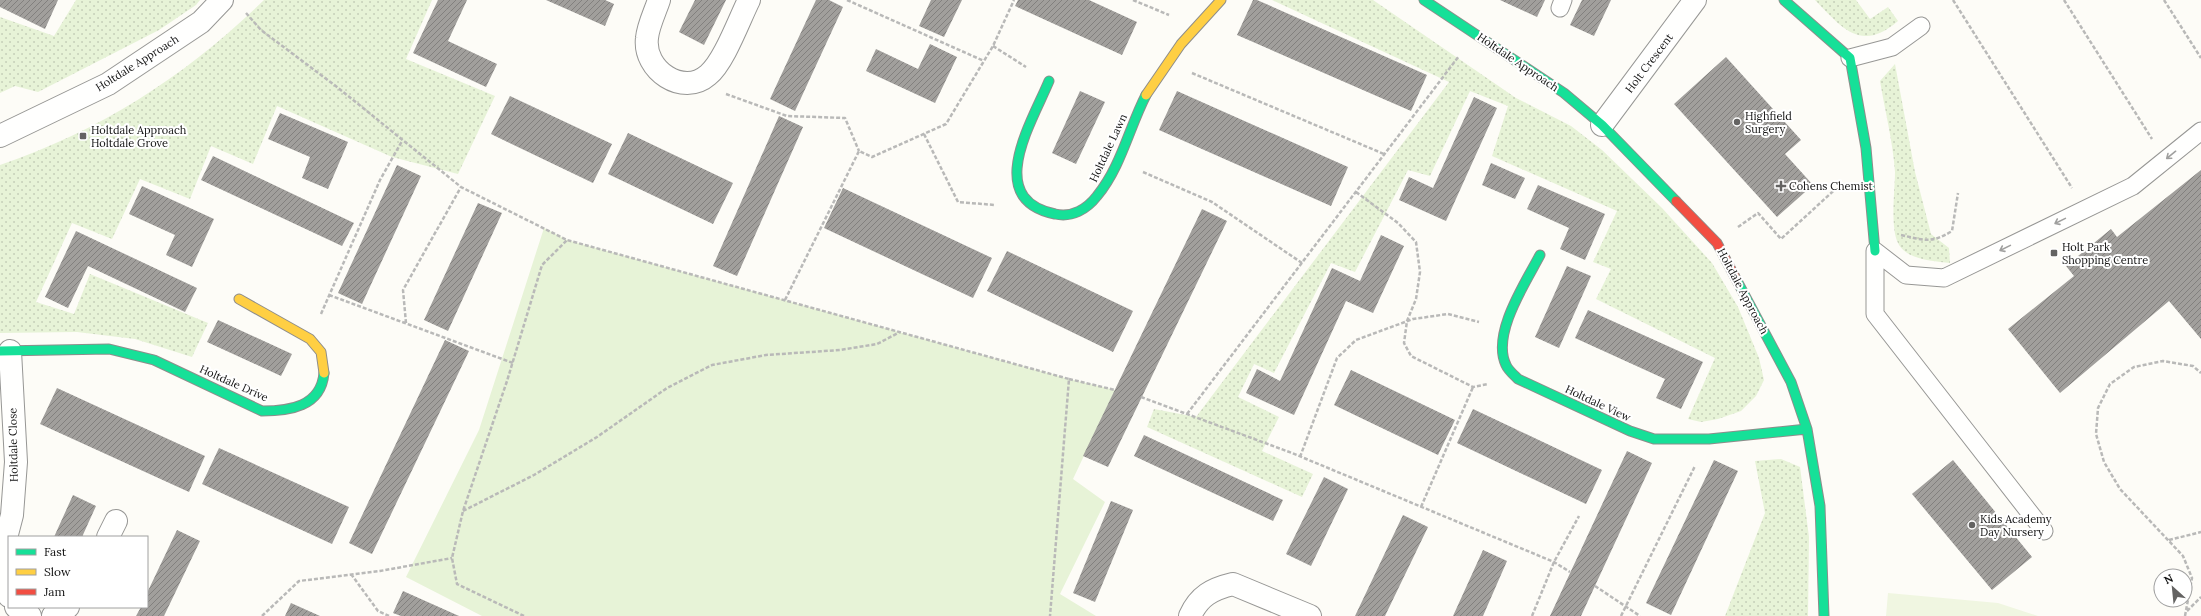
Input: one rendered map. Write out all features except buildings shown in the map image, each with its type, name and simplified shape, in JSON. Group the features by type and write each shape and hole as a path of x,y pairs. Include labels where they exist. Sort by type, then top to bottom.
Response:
{"street":[{"path":"659,0 647,38 650,56 661,74 678,83 695,83 708,76 717,66 749,0"},
{"name":"Holtdale Lawn","path":"1032,208 1050,214 1070,215 1090,204 1105,187 1147,93 1167,63 1221,0"},
{"name":"Holtdale Approach","path":"1424,0 1564,93 1602,125 1717,243 1791,382 1807,429 1820,506 1824,616"},
{"name":"Holt Crescent","path":"1602,125 1695,0"},
{"path":"1784,0 1850,58 1866,148 1875,251"},
{"name":"Holtdale Approach","path":"3,128 108,84 201,22 231,4"},
{"path":"1032,208 1022,195 1015,180 1017,162 1049,81"},
{"name":"Holtdale View","path":"1540,255 1504,329 1502,348 1505,364 1518,379 1630,431 1654,439 1709,439 1807,429"},
{"name":"Holtdale Drive","path":"5,351 109,349 154,360 262,411 281,412 305,405 317,393 324,375 321,352 310,339 239,298"},
{"name":"Holtdale Close","path":"0,561 12,515 16,462 5,351"},
{"path":"0,566 3,588 8,595"},
{"path":"1190,616 1195,604 1208,592 1233,584 1310,616"},
{"path":"18,608 30,616"},
{"path":"53,616 66,608"}],"lane":[{"path":"1850,58 1892,47 1921,26"},
{"path":"1875,251 1906,275 1944,278 2133,186 2201,131"},
{"path":"1875,251 1875,314 2044,531"}],"path":[{"path":"847,0 984,61"},
{"path":"695,83 787,116 845,118 859,151 872,157 946,124 993,46 1014,0"},
{"path":"1133,0 1197,27"},
{"path":"1953,0 2085,209"},
{"path":"2064,0 2166,159"},
{"path":"2164,0 2201,58"},
{"path":"231,4 261,30 338,87 402,141 461,187 567,240 1069,379 1115,390"},
{"path":"1187,414 1475,34"},
{"path":"993,46 1049,81"},
{"path":"1167,63 1384,154"},
{"path":"924,134 958,202 1032,208"},
{"path":"310,339 380,180 402,141"},
{"path":"785,300 859,151"},
{"path":"1117,161 1212,202 1302,262"},
{"path":"1717,243 1758,213 1781,239 1841,183 1869,182"},
{"path":"406,323 404,290 461,187"},
{"path":"1356,192 1398,223 1416,242 1420,272 1416,300 1407,321 1404,343 1411,356 1473,387 1518,379"},
{"path":"1873,229 1920,239 1938,240 1952,231 1958,193"},
{"path":"524,616 457,584 452,558 463,511 513,363 542,264 567,240"},
{"path":"329,295 513,363"},
{"path":"1300,457 1337,358 1356,340 1407,321 1448,314 1504,329"},
{"path":"463,511 534,475 597,437 667,388 712,365 766,355 840,350 877,344 900,332"},
{"path":"2185,616 2192,578 2183,556 2120,489 2104,462 2096,434 2098,408 2110,384 2134,367 2163,361 2193,366 2201,373"},
{"path":"1050,616 1069,379"},
{"path":"1421,507 1473,387"},
{"path":"1141,398 1300,457 1554,562 1570,572"},
{"path":"1621,616 1709,439"},
{"path":"1532,616 1554,562 1579,516"},
{"path":"2169,540 2201,532"},
{"path":"262,616 299,581 452,558"},
{"path":"351,574 378,611 389,616"},
{"path":"1595,586 1640,616"},
{"path":"2186,612 2201,597"}],"green space":[{"path":"76,0 200,0 196,5 159,30 38,92 15,86 0,93 0,17 54,36"},
{"path":"264,0 432,0 406,59 495,96 458,174 392,157 277,106 253,164 211,146 190,199 140,179 112,239 72,223 36,302 74,314 90,274 208,323 192,357 135,339 77,332 0,333 0,165 73,135 141,98 174,76 205,52"},
{"path":"1272,0 1373,0 1516,98 1571,126 1602,150 1662,208 1712,263 1738,307 1759,358 1764,380 1756,396 1741,411 1718,419 1701,422 1688,419 1715,358 1596,299 1611,269 1593,262 1617,211 1492,156 1508,106 1470,91 1430,176 1408,170 1355,272 1331,263 1274,373 1254,364 1238,397 1279,417 1262,451 1313,474 1302,497 1147,427 1154,409 1196,417 1449,82"},
{"path":"1815,0 1856,0 1870,19 1888,7 1898,21 1885,30 1873,35 1863,36 1853,33 1843,27 1834,20"},
{"path":"1895,64 1915,172 1931,234 1949,248 1950,263 1921,259 1907,253 1898,243 1896,236 1894,228 1894,161 1880,81"},
{"path":"544,228 567,240 1069,379 1115,390 1073,479 1105,502 1060,594 1096,616 482,616 406,577 479,430"},
{"path":"1781,459 1800,467 1809,537 1808,616 1725,616 1765,513 1755,461"},
{"path":"1888,593 1998,603 2038,616 1886,616"}],"traffic: fast":[{"path":"1424,0 1564,93 1602,125 1676,201"},
{"path":"1784,0 1850,58 1866,148 1875,251"},
{"path":"1049,81 1024,137 1019,157 1017,176 1021,193 1033,206 1061,215 1067,215 1079,211 1089,205 1105,185 1119,160 1146,95"},
{"path":"1540,255 1512,308 1506,324 1503,339 1503,352 1506,365 1518,379 1630,431 1654,439 1709,439 1807,429"},
{"path":"1735,277 1791,382 1807,429 1820,506 1824,616"},
{"path":"0,351 109,349 154,360 262,411 283,410 302,405 317,393 322,384 324,373"}],"traffic: slow":[{"path":"1146,95 1181,44 1221,0"},
{"path":"239,299 310,339 321,352 324,373"}],"traffic: jam":[{"path":"1676,201 1717,243 1735,277"}],"place":[{"name":"Highfield Surgery","path":"1737,122"},
{"name":"Holtdale Approach Holtdale Grove","path":"83,136"},
{"name":"Cohens Chemist","path":"1781,186"},
{"name":"Holt Park Shopping Centre","path":"2054,253"},
{"name":"Kids Academy Day Nursery","path":"1972,525"}]}
